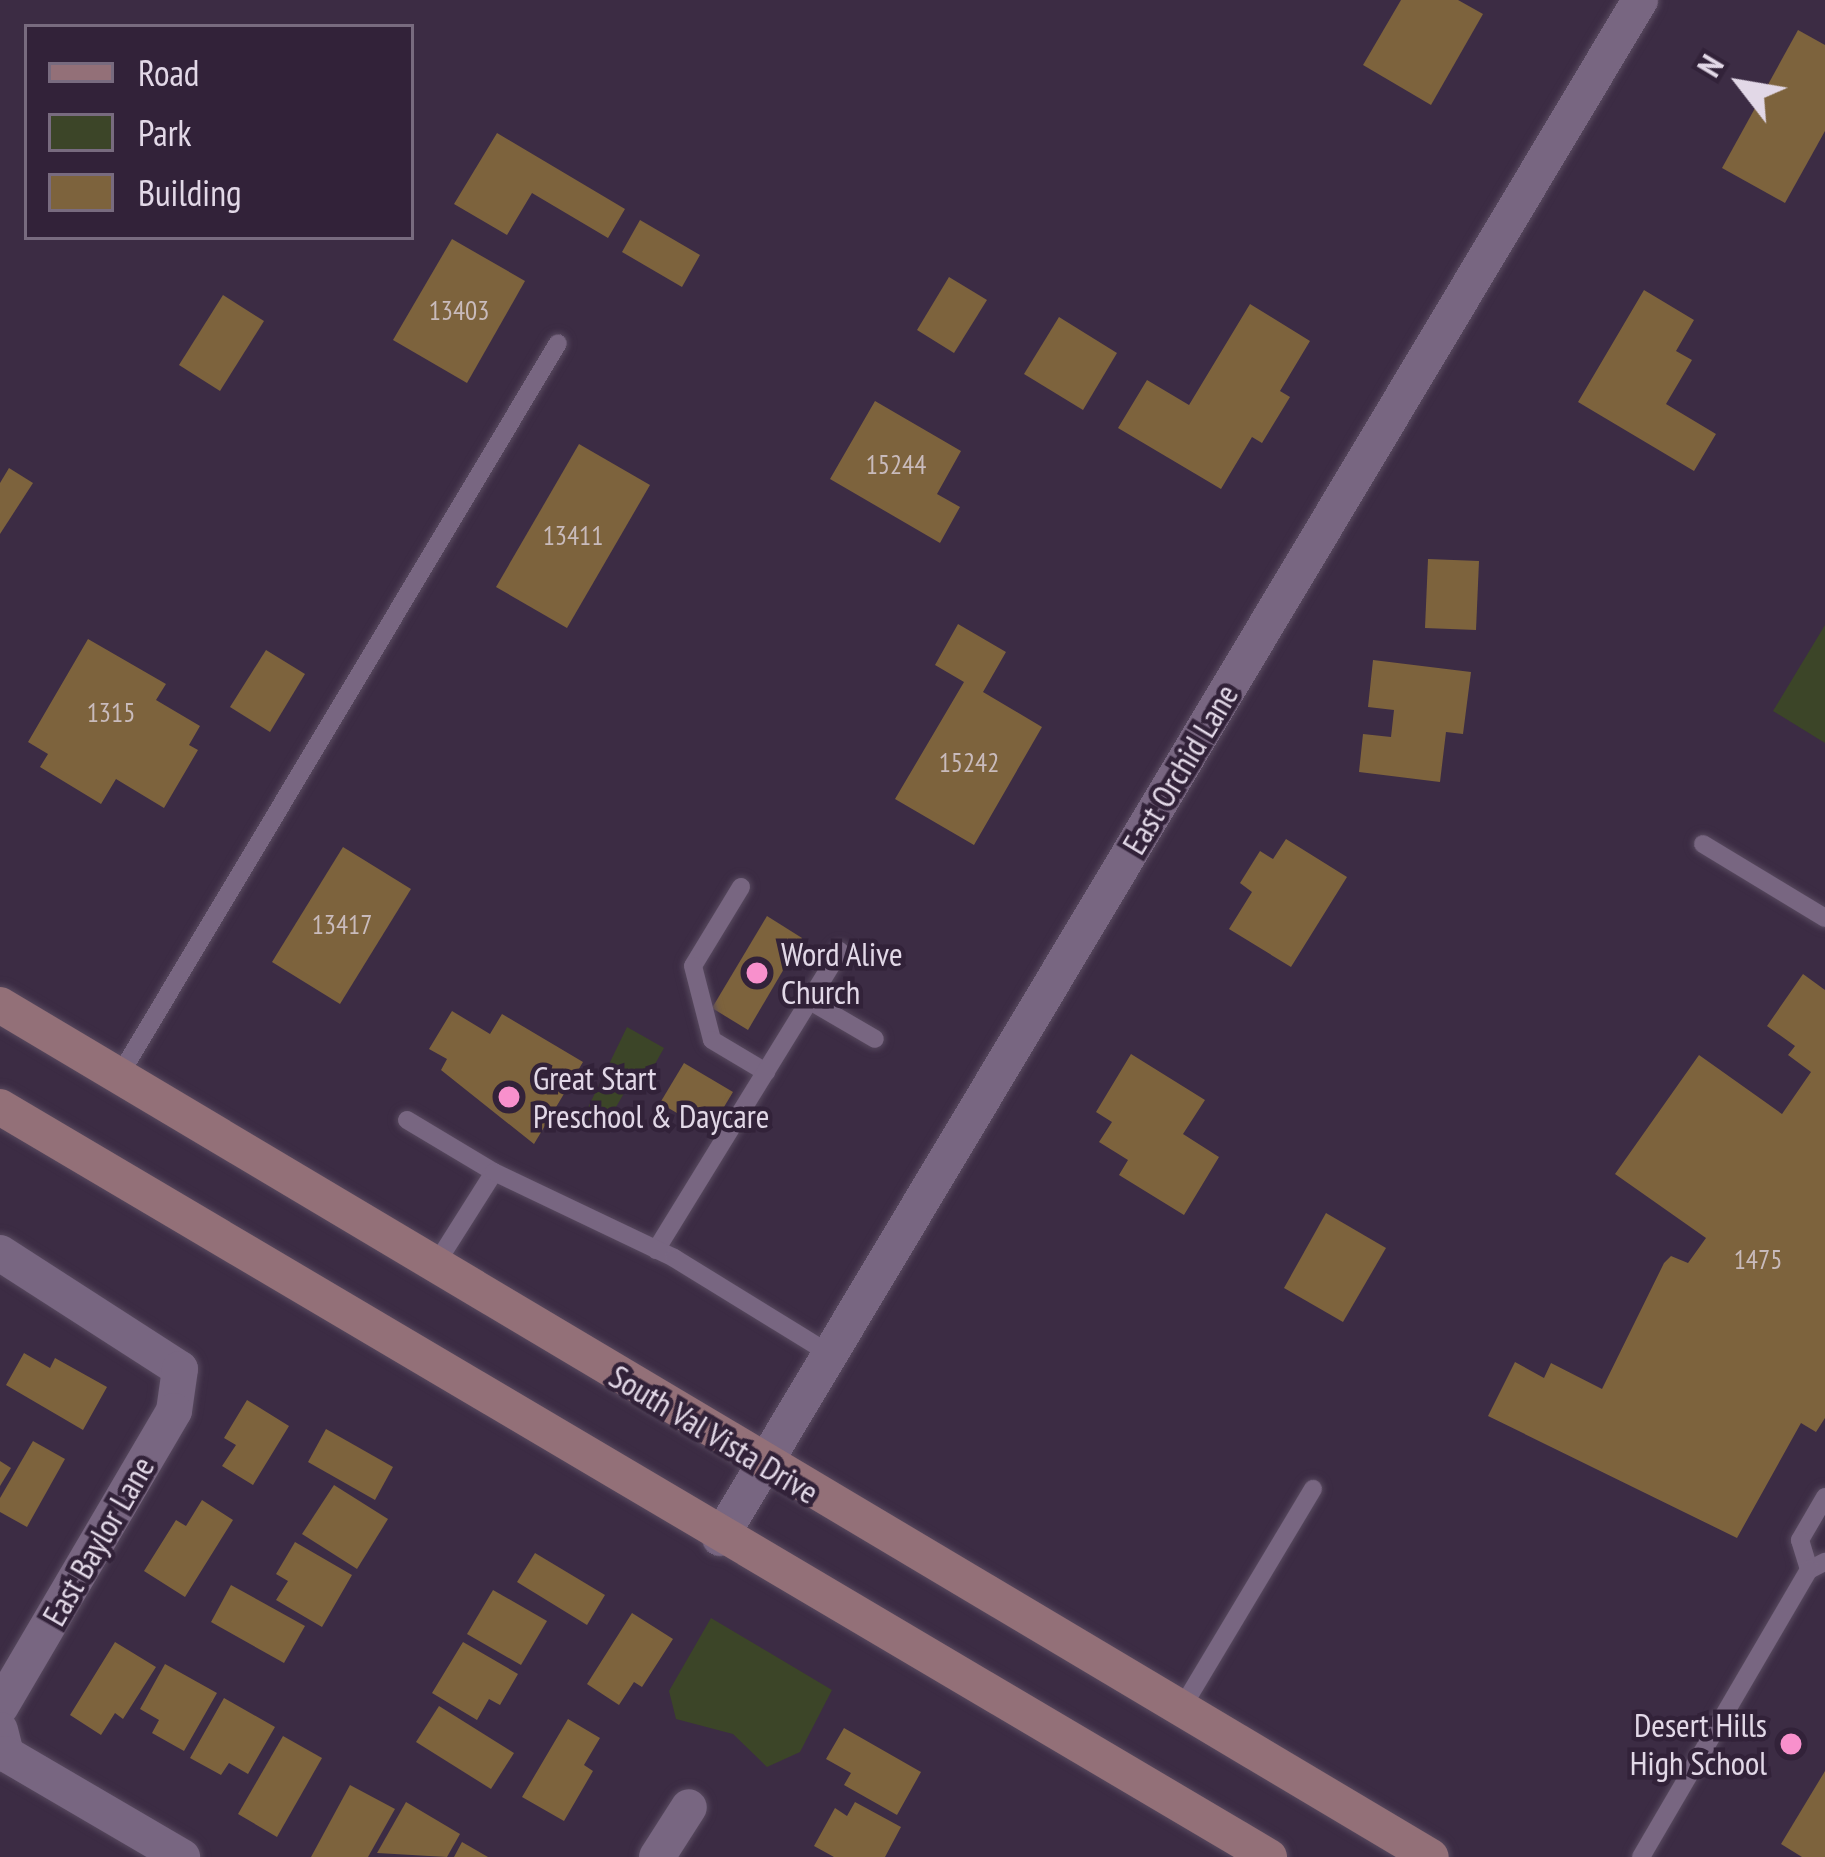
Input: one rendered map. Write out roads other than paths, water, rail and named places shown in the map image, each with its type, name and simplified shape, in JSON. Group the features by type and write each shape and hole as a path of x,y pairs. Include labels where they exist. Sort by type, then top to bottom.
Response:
{"main road":[{"name":"South Val Vista Drive","path":"0,1005 1431,1857"},
{"path":"0,1107 720,1538 1269,1857"}],"street":[{"name":"East Orchid Lane","path":"720,1538 1640,0"},
{"name":"East Baylor Lane","path":"0,1253 180,1369 174,1412 0,1708"},
{"path":"0,1730 6,1754 182,1857"},
{"path":"656,1857 689,1807"}],"lane":[{"path":"119,1076 558,344"},
{"path":"1703,844 1825,918"},
{"path":"741,886 693,966 712,1040 766,1072"},
{"path":"656,1250 840,951"},
{"path":"809,1001 874,1039"},
{"path":"407,1120 494,1172 656,1250 830,1354"},
{"path":"434,1267 494,1172"},
{"path":"1180,1711 1312,1489"},
{"path":"1641,1857 1817,1566 1800,1540 1825,1497"}],"place":[{"name":"Word Alive Church","path":"757,973"},
{"name":"Great Start Preschool & Daycare","path":"509,1097"},
{"name":"Desert Hills High School","path":"1791,1744"}]}
